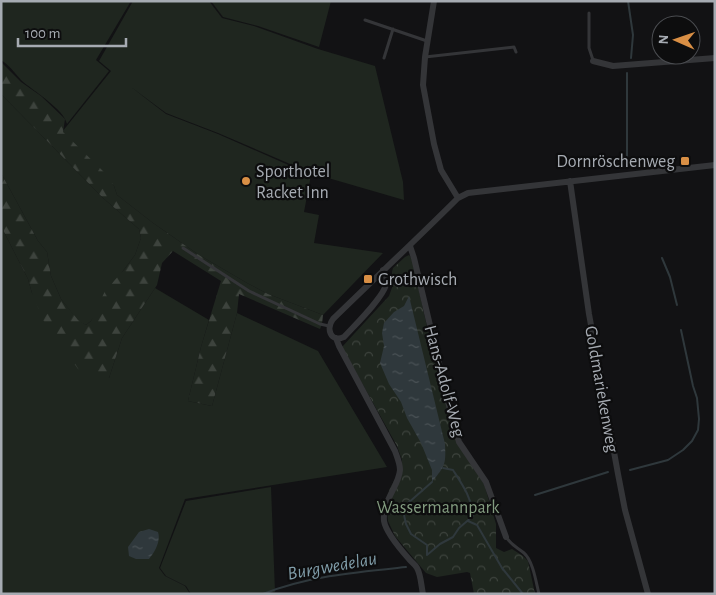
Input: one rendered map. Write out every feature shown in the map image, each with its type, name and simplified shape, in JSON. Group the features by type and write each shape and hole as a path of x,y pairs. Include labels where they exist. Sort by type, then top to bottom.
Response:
{"street":[{"path":"434,1 422,85 434,144 442,170 458,198"},
{"path":"593,61 613,66 715,58"},
{"path":"422,594 420,576 416,566 388,532 384,522 386,504 400,472 400,464 336,338 331,333 329,326 333,319 458,198 468,193 715,165"},
{"name":"Goldmariekenweg","path":"570,181 589,314 616,464 625,510 648,594"},
{"name":"Hans-Adolf-Weg","path":"410,246 459,442 486,482 506,538"},
{"path":"336,338 344,337 368,311 385,288 386,276 383,270"}],"lane":[{"path":"589,13 589,48 593,61"},
{"path":"365,20 427,40"},
{"path":"384,58 393,29"},
{"path":"425,58 514,47 516,52"},
{"path":"183,248 249,291 320,324 329,326"},
{"path":"506,538 530,560 539,594"}],"green space":[{"path":"1,1 131,1 96,60 109,71 67,124 65,118 54,106 21,80 1,60"},
{"path":"133,1 209,1 222,18 254,26 318,49 375,66 403,182 404,200 311,173 218,133 166,113 131,87 166,114 218,134 311,175 304,212 319,215 314,243 383,253 323,315 268,294 247,283 199,255 153,223 117,195 114,186 62,132 111,71 99,61"},
{"path":"211,1 331,1 319,47 258,26 223,17"},
{"path":"1,62 21,82 41,96 65,119 63,132 106,174 114,186 117,195 199,255 247,283 268,294 323,315 320,329 239,294 237,313 212,406 188,401 201,347 221,281 173,251 162,263 157,285 122,338 109,378 78,369 43,320 28,279 1,226 1,173 38,241 47,252 51,276 61,299 78,320 86,325 91,321 105,291 135,255 141,238 139,229 103,198 1,94"},
{"path":"1,94 103,198 139,229 141,238 135,255 91,321 86,325 78,321 61,299 51,276 47,252 38,241 1,173"},
{"path":"1,226 28,279 32,293 109,378 122,338 155,288 209,320 188,401 212,406 237,313 318,351 387,467 185,499 159,568 165,576 185,586 190,594 1,594"},
{"name":"Wassermannpark","path":"409,255 412,259 435,363 457,441 484,484 496,524 496,548 504,552 512,549 528,561 535,594 474,594 470,573 437,577 426,573 395,536 388,521 389,490 400,470 402,460 397,446 342,347 389,296 393,285 393,268"},
{"path":"271,487 275,592 264,594 191,594 186,586 166,576 160,568 186,501"}],"water":[{"path":"409,296 445,444 444,465 432,482 432,470 421,443 407,418 401,402 389,384 380,363 384,346 382,333 384,323 394,312 404,306"},
{"path":"149,529 158,532 159,539 149,559 136,559 129,556 128,547 139,532"}],"waterway":[{"name":"Burgwedelau","path":"628,1 633,35 631,58"},
{"name":"Burgwedelau","path":"627,73 627,165"},
{"name":"Burgwedelau","path":"662,258 670,277 677,305"},
{"name":"Burgwedelau","path":"630,470 668,460 683,450 692,441 698,430 697,398 681,330"},
{"name":"Burgwedelau","path":"427,555 440,544 453,537 459,528 473,516 469,497 460,481 453,470 443,468"},
{"name":"Burgwedelau","path":"535,495 608,472"},
{"path":"427,555 427,545 411,534 404,515 407,504 432,482"},
{"path":"468,521 477,525 502,568 523,594"},
{"name":"Burgwedelau","path":"263,594 316,579 406,567"}],"place":[{"name":"Dornröschenweg","path":"685,161"},
{"name":"Sporthotel Racket Inn","path":"246,181"},
{"name":"Grothwisch","path":"368,279"}]}
